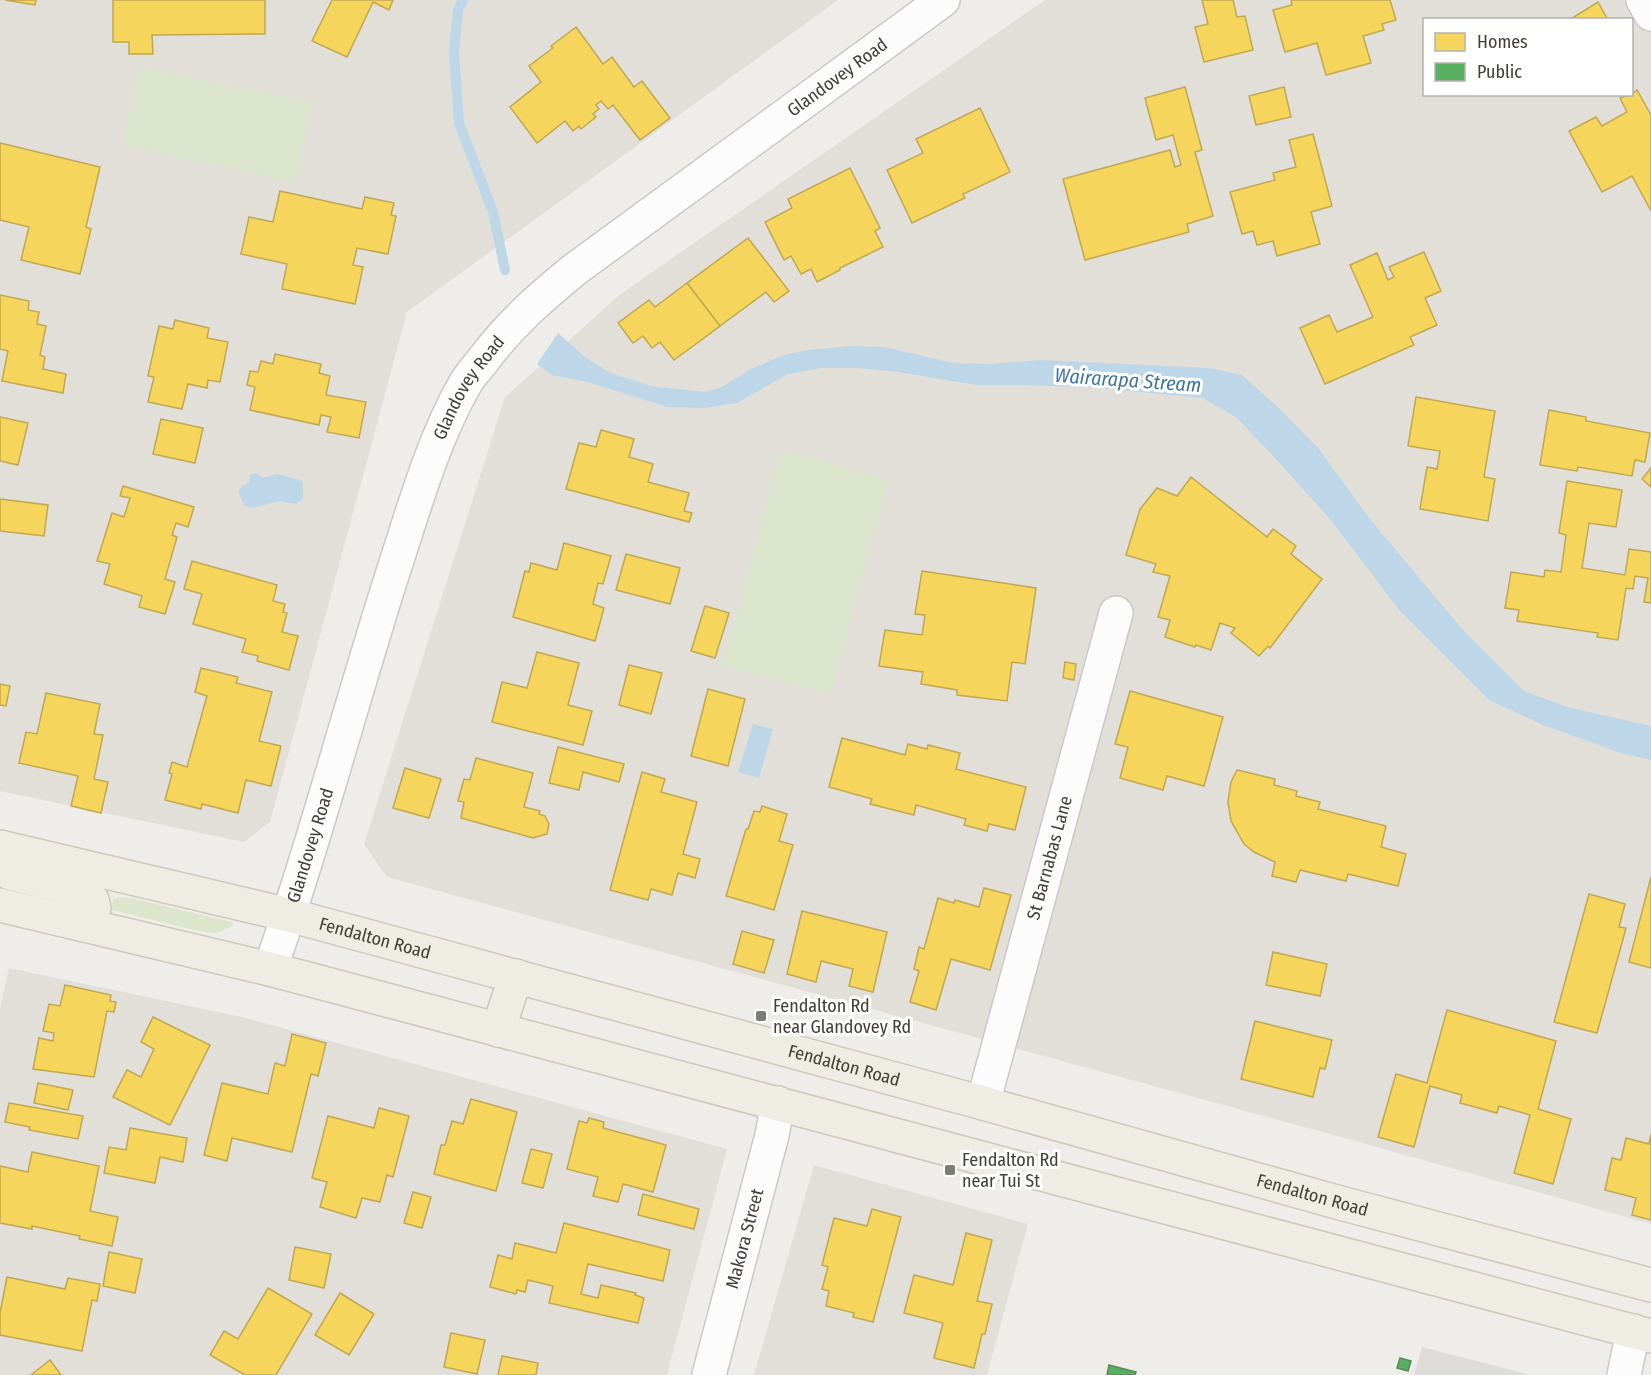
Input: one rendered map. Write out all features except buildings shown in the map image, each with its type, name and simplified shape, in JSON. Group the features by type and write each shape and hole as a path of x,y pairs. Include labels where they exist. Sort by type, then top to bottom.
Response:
{"main road":[{"name":"Fendalton Road","path":"0,847 289,915 983,1103 1344,1204 1651,1285"},
{"path":"0,862 10,873 85,892 92,900 94,908 89,917 81,923"},
{"path":"0,905 270,969 1642,1334"},
{"path":"498,1030 516,976"}],"street":[{"name":"Glandovey Road","path":"270,969 289,915 366,655 425,476 442,431 466,383 501,337 529,307 574,270 943,0"},
{"path":"1643,0 1651,14"},
{"name":"St Barnabas Lane","path":"983,1103 1116,613"},
{"name":"Makora Street","path":"710,1375 772,1136 778,1103"},
{"path":"1624,1375 1642,1334"}],"shaded area":[{"path":"0,0 838,0 407,312 270,822 244,842 0,791"},
{"path":"1045,0 1651,0 1651,1224 1341,1137 387,877 364,844 505,397 622,293"},
{"path":"9,968 242,1017 727,1149 667,1375 0,1375 0,1008"},
{"path":"814,1165 1028,1224 987,1375 754,1375"},
{"path":"1422,1347 1531,1375 1414,1375"}],"green space":[{"path":"139,66 312,103 295,182 122,145"},
{"path":"781,450 888,479 830,694 723,665"},
{"path":"120,897 232,922 233,926 216,933 203,932 112,910 113,899"}],"water":[{"name":"Wairarapa Stream","path":"558,333 586,358 611,373 651,386 705,392 722,387 751,369 784,355 808,350 852,346 885,347 953,363 988,364 1041,360 1209,368 1242,375 1280,409 1318,448 1370,519 1462,629 1524,691 1567,707 1651,726 1651,760 1621,753 1543,725 1489,700 1399,610 1330,519 1275,458 1237,418 1203,398 1098,388 976,385 898,372 859,368 822,368 788,374 737,403 705,408 667,407 588,382 552,375 537,364"},
{"path":"256,473 263,478 277,474 301,480 303,499 296,504 280,501 252,508 245,506 238,492 242,486 249,483 250,475"},
{"path":"753,724 773,729 759,778 738,772"}],"waterway":[{"name":"Wairarapa Stream","path":"463,0 458,10 454,52 459,123 493,212 505,270"}],"place":[{"name":"Fendalton Rd near Glandovey Rd","path":"761,1016"},
{"name":"Fendalton Rd near Tui St","path":"950,1170"}]}
